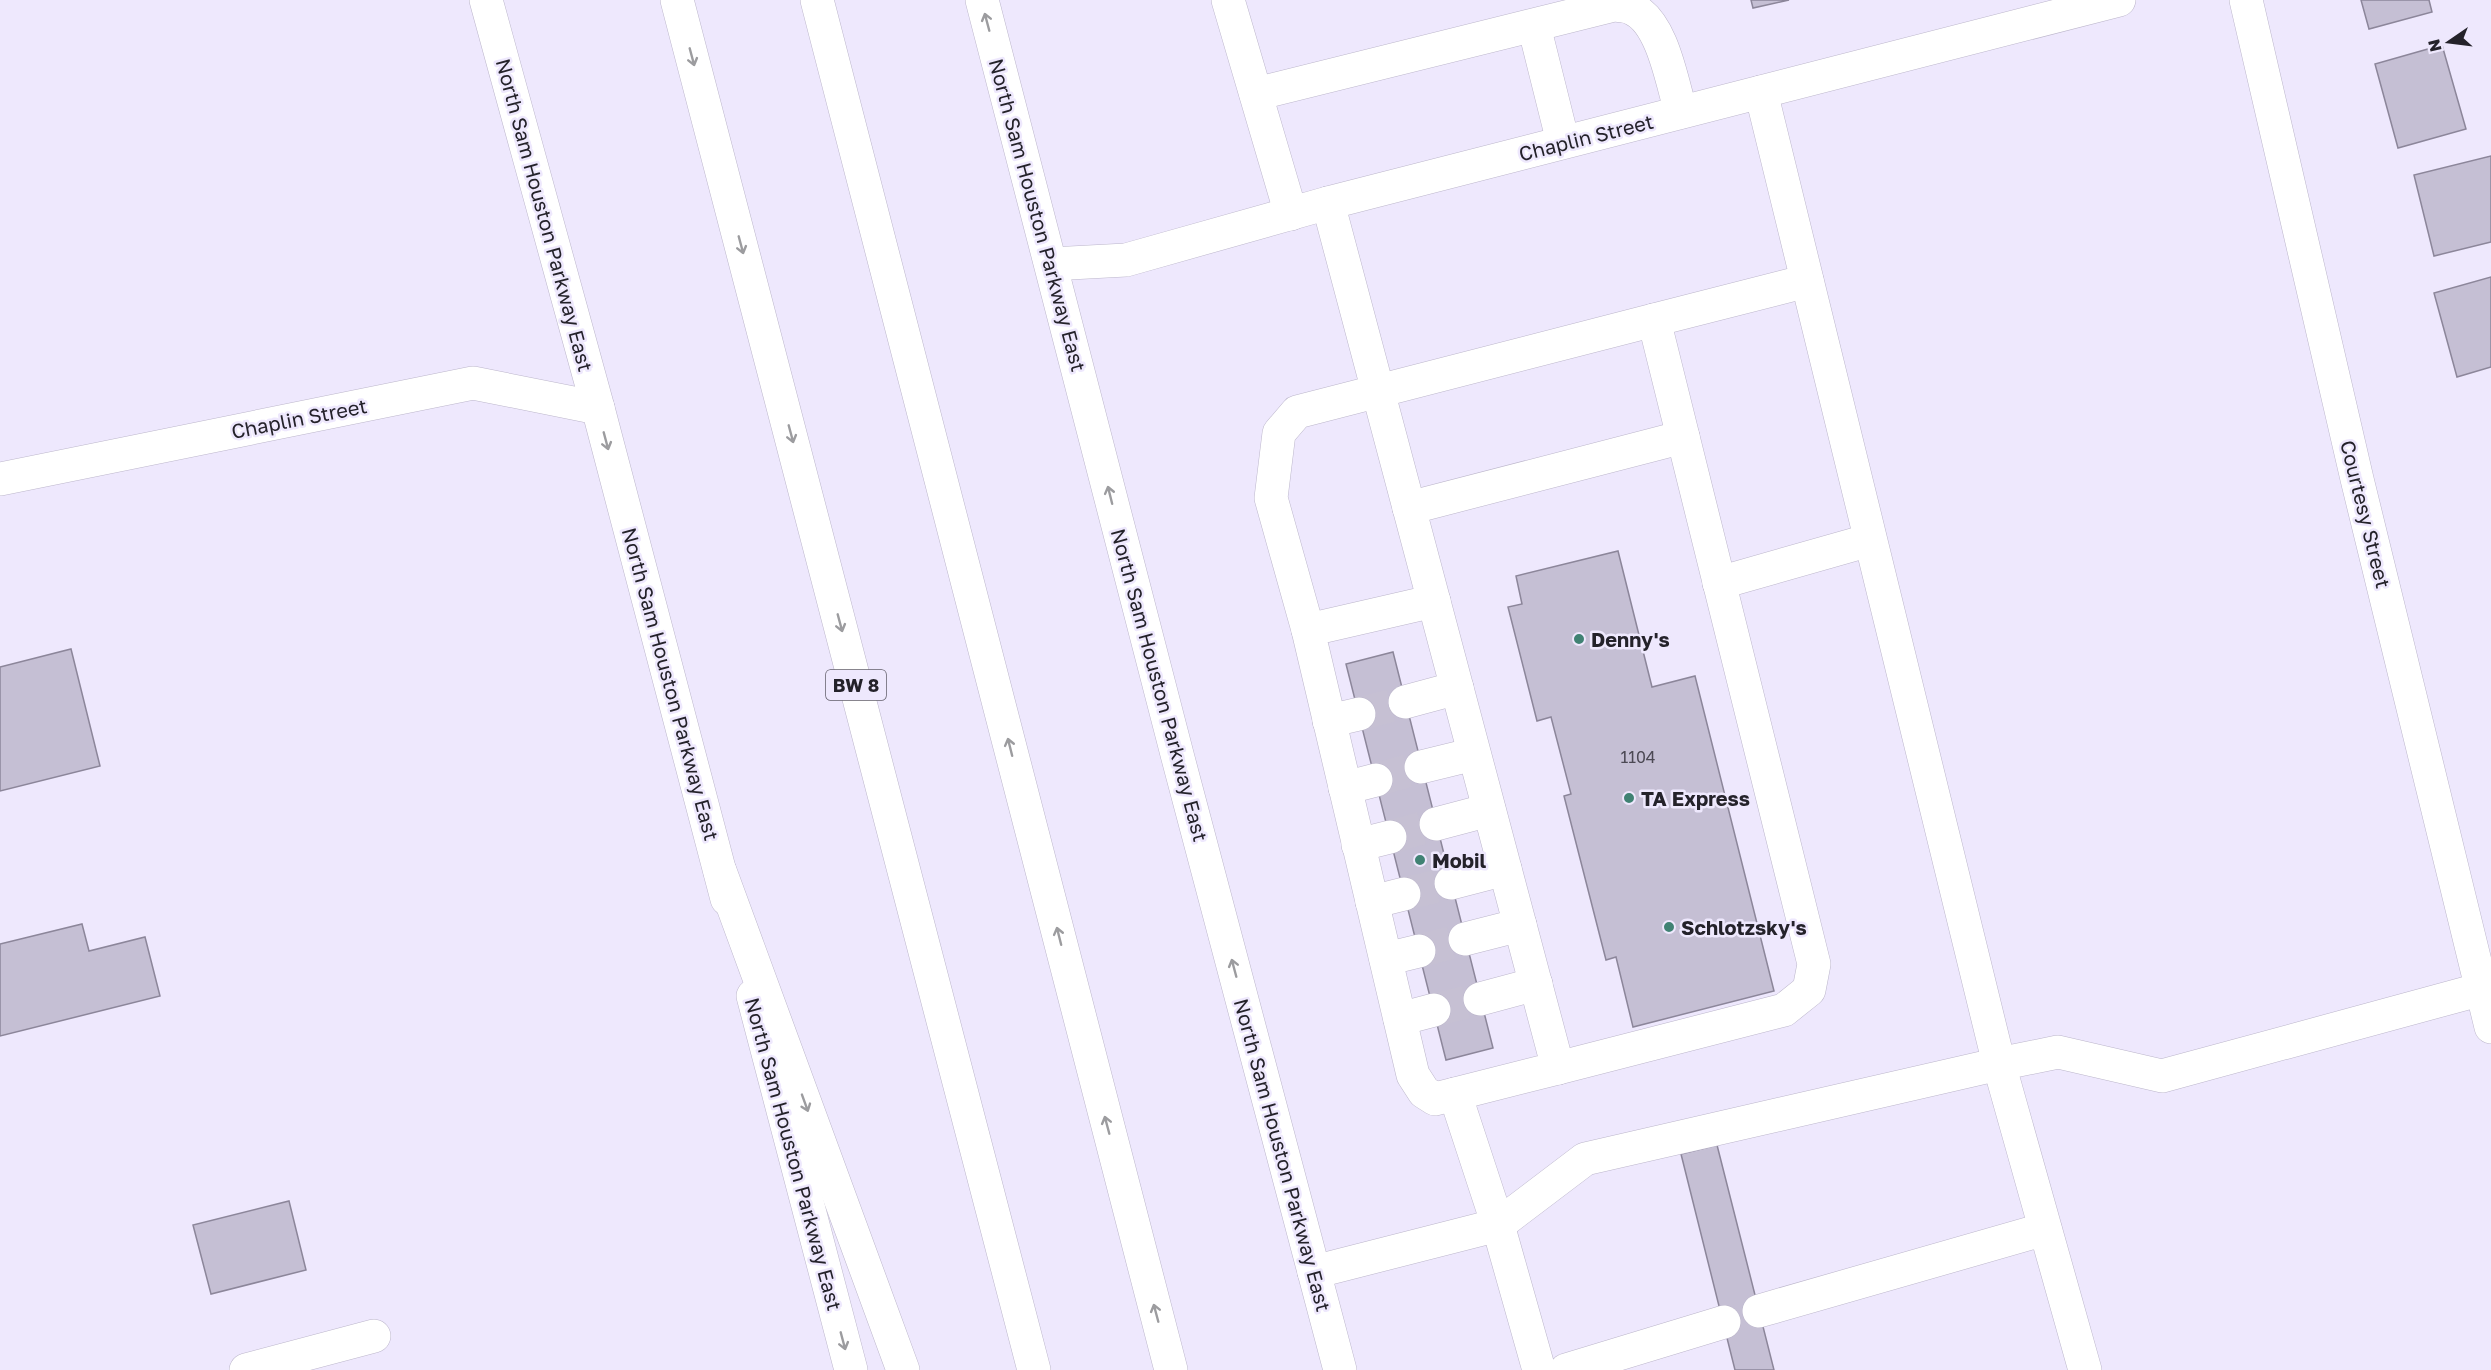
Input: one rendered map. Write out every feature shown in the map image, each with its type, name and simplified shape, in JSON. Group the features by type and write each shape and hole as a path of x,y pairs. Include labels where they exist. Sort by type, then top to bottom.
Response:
{"main road":[{"name":"North Sam Houston Parkway East","path":"486,0 598,408 850,1370"},
{"name":"BW 8","path":"677,0 1034,1370"},
{"path":"816,0 1171,1370"},
{"name":"North Sam Houston Parkway East","path":"982,0 1172,735 1340,1370"},
{"path":"1228,0 1291,214"},
{"name":"Chaplin Street","path":"1051,264 1126,260 1328,203 2119,0"},
{"name":"Courtesy Street","path":"2247,0 2355,470 2491,1027"},
{"path":"1256,94 1614,5 1632,8 1648,19 1657,34 1681,112"},
{"path":"1534,26 1563,142"},
{"path":"1761,92 1999,1064 2085,1370"},
{"path":"1328,203 1558,1068"},
{"path":"1654,320 1814,964 1809,990 1784,1010 1435,1099 1424,1092 1413,1075 1358,845 1360,784 1344,717 1308,630 1271,498 1279,433 1297,412 1654,320 1807,281"},
{"name":"Chaplin Street","path":"0,478 473,383 598,408"},
{"path":"1409,508 1683,437"},
{"path":"1719,583 1870,540"},
{"path":"1308,630 1434,601"},
{"path":"1405,702 1457,688"},
{"path":"1421,767 1474,753"},
{"path":"1436,824 1489,810"},
{"path":"1358,845 1390,837"},
{"path":"1451,883 1505,869"},
{"path":"720,871 903,1370"},
{"path":"1372,902 1404,894"},
{"path":"1465,939 1520,925"},
{"path":"1386,958 1419,951"},
{"path":"1480,999 1536,984"},
{"path":"1314,1272 1498,1225 1585,1159 2058,1052 2162,1076 2482,989"},
{"path":"1400,1019 1434,1010"},
{"path":"1455,1094 1498,1225 1539,1370"},
{"path":"1759,1311 2045,1229"},
{"path":"1566,1370 1724,1322"},
{"path":"246,1370 374,1336"}],"building":[{"path":"1751,0 1789,0 1753,8"},
{"path":"2361,0 2429,0 2432,12 2369,29"},
{"path":"2442,45 2466,129 2398,148 2375,64"},
{"path":"2491,156 2491,242 2434,256 2414,175"},
{"path":"2491,277 2491,367 2457,377 2434,293"},
{"path":"1618,551 1652,687 1695,676 1774,991 1633,1027 1616,957 1606,960 1564,796 1571,794 1551,717 1537,721 1508,607 1522,604 1516,576"},
{"path":"71,649 100,766 0,791 0,667"},
{"name":"Mobil","path":"1393,652 1493,1048 1446,1060 1346,664"},
{"path":"82,924 89,951 145,937 160,996 0,1036 0,944"},
{"path":"1717,1145 1774,1370 1735,1370 1681,1154"},
{"path":"289,1201 306,1270 211,1294 193,1225"}],"tunnel":[{"path":"1359,714 1405,702"},
{"path":"1376,780 1421,767"},
{"path":"1390,837 1436,824"},
{"path":"1404,894 1451,883"},
{"path":"1419,951 1465,939"},
{"path":"1434,1010 1480,999"}],"place":[{"name":"Denny's","path":"1579,639"},
{"name":"TA Express","path":"1629,798"},
{"name":"Mobil","path":"1420,860"},
{"name":"Schlotzsky's","path":"1669,927"}]}
